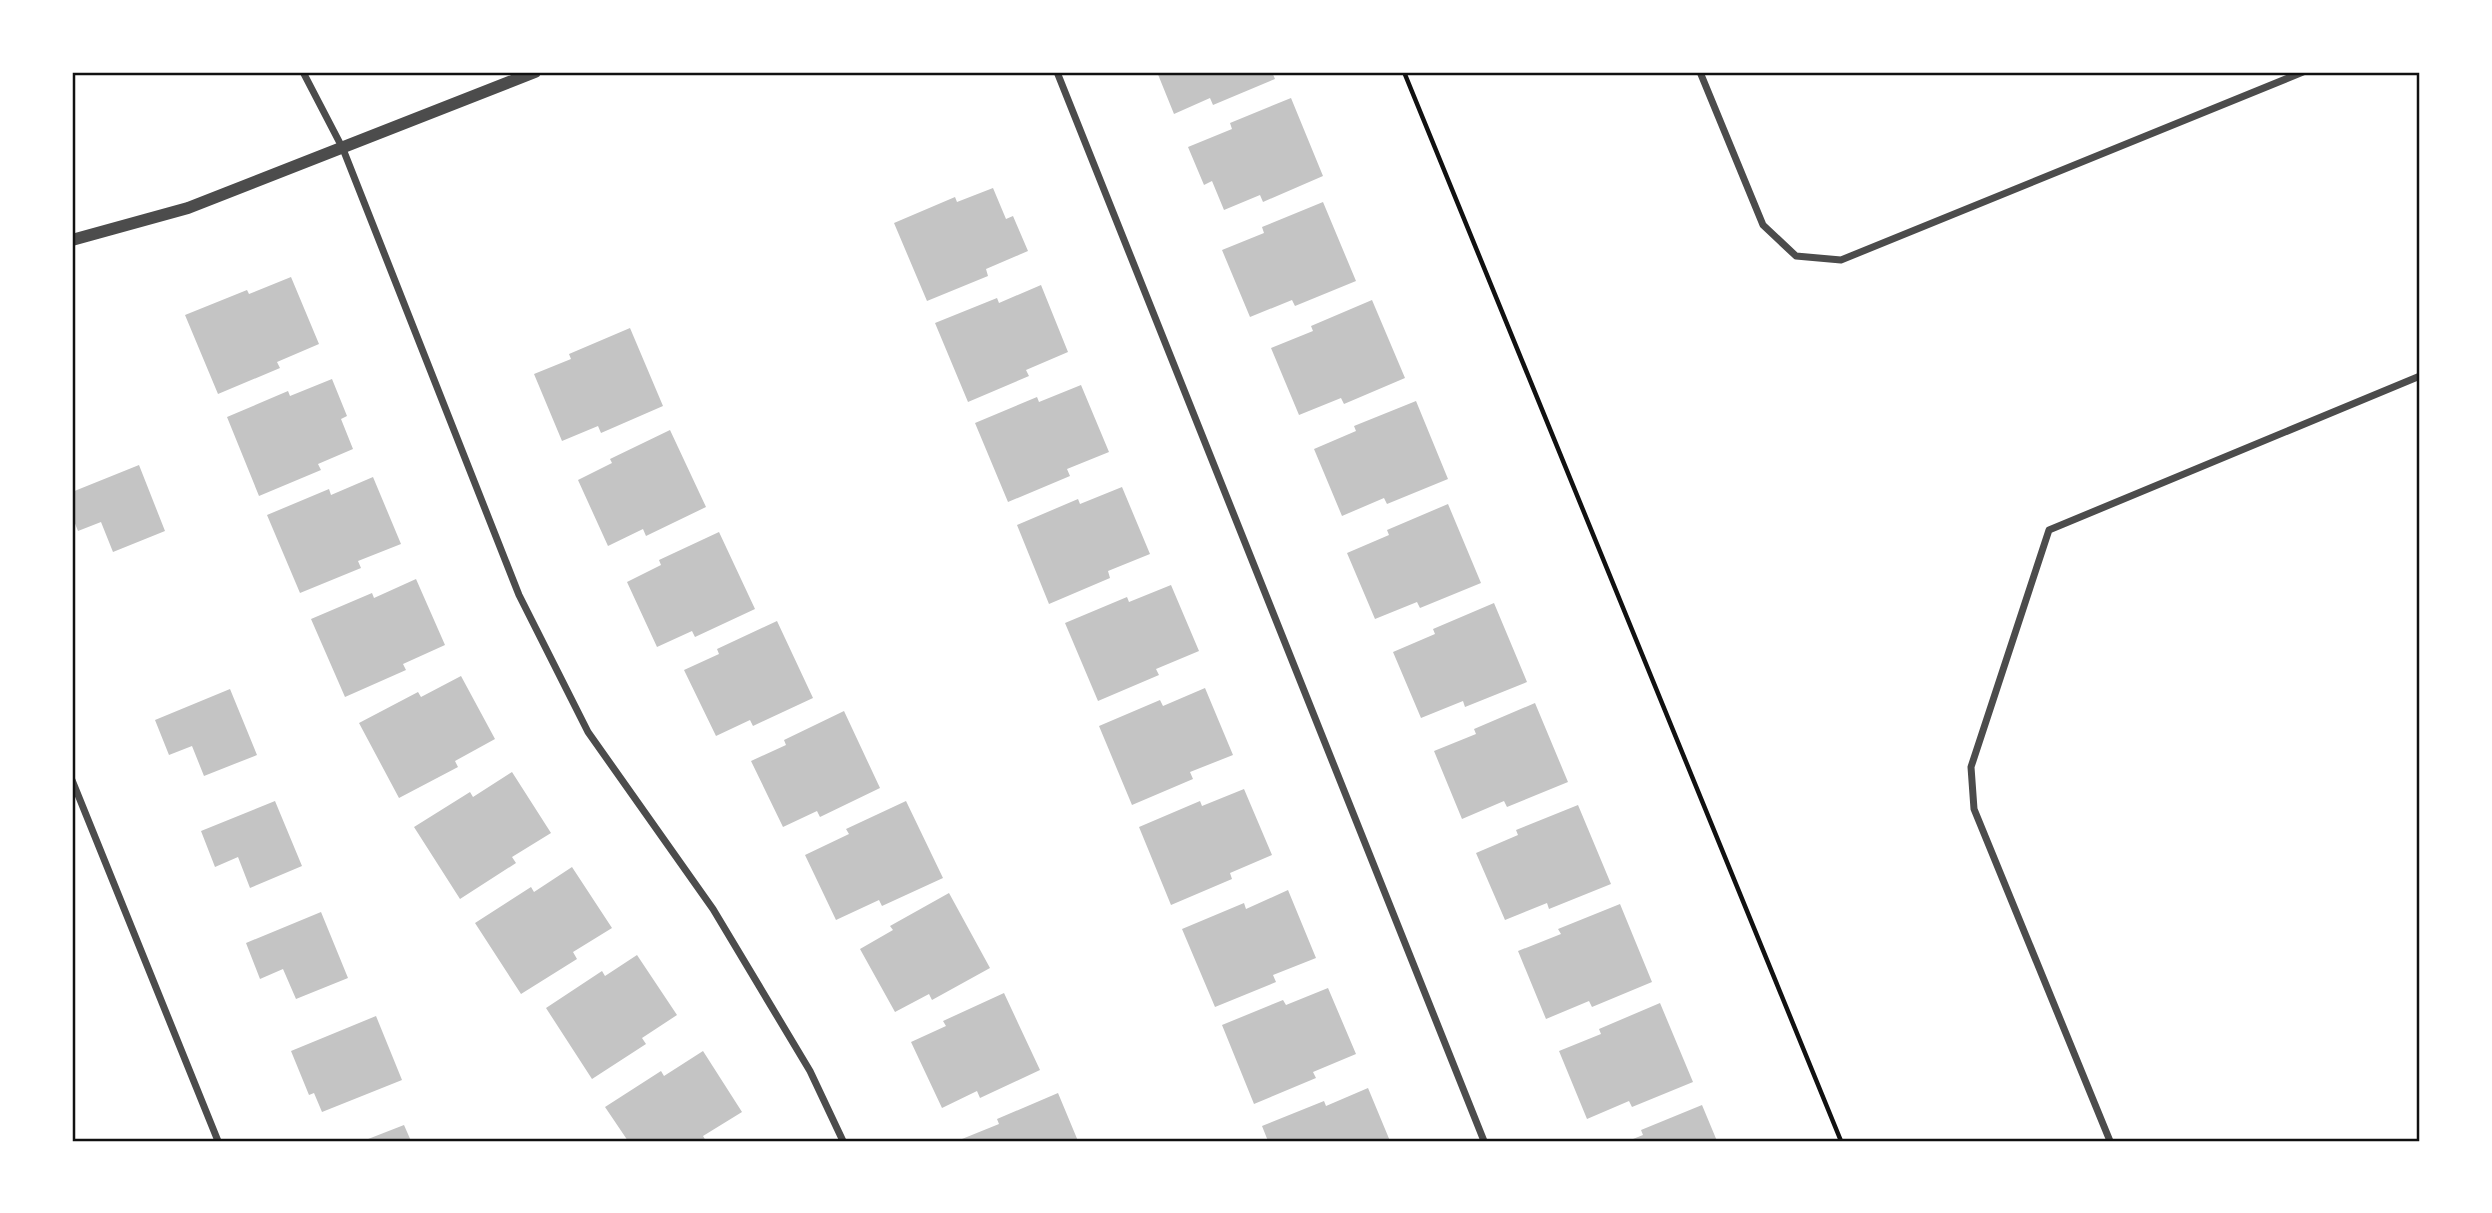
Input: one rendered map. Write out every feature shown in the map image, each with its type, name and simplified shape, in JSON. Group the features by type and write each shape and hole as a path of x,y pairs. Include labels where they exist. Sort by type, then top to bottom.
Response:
{"street":[{"path":"294,72 306,81"},
{"path":"303,72 343,149 519,595 589,732 713,909 810,1070 843,1141"},
{"path":"72,240 188,208 535,72"},
{"path":"1057,72 1484,1141"},
{"path":"1700,72 1763,225 1796,256 1841,260 2303,72"},
{"path":"2110,1141 1974,809 1971,767 2049,530 2420,376"},
{"path":"72,779 218,1141"}],"path":[{"path":"1404,72 1841,1141"}],"building":[{"path":"1157,72 1272,72 1275,79 1213,105 1210,98 1174,114"},
{"path":"1291,98 1323,176 1263,202 1260,195 1224,210 1212,181 1204,185 1188,147 1232,129 1230,123"},
{"path":"993,188 1006,219 1013,216 1028,251 986,269 988,276 927,301 894,223 955,197 957,202"},
{"path":"1323,202 1356,281 1295,306 1292,300 1250,317 1222,250 1264,233 1262,227"},
{"path":"291,277 319,344 277,362 280,368 218,394 185,315 247,290 249,294"},
{"path":"1041,285 1068,352 1026,370 1029,376 968,402 935,323 997,298 999,303"},
{"path":"1372,300 1405,378 1344,404 1341,398 1299,415 1271,348 1313,331 1311,326"},
{"path":"630,328 663,406 601,433 598,426 562,441 534,374 571,359 569,354"},
{"path":"332,379 347,416 341,419 353,449 318,464 321,470 259,496 227,417 288,391 290,396"},
{"path":"1081,385 1109,452 1067,469 1070,476 1008,502 975,423 1037,397 1039,402"},
{"path":"1416,401 1448,479 1387,504 1384,498 1342,516 1314,449 1356,431 1354,426"},
{"path":"670,430 706,507 646,536 643,529 608,546 578,480 612,463 610,459"},
{"path":"139,465 165,531 113,552 101,522 78,531 72,516 72,492"},
{"path":"373,477 401,544 358,561 361,568 300,593 267,515 329,489 331,495"},
{"path":"1122,487 1150,554 1108,571 1110,578 1049,604 1017,525 1078,499 1080,504"},
{"path":"1448,504 1481,583 1420,608 1417,602 1375,619 1347,553 1389,535 1387,530"},
{"path":"719,532 755,609 695,637 692,631 657,647 627,582 661,565 659,560"},
{"path":"416,579 445,645 403,664 406,670 345,697 311,619 372,593 374,598"},
{"path":"1171,585 1199,651 1156,669 1159,675 1098,701 1065,623 1127,597 1129,602"},
{"path":"1494,603 1527,682 1465,707 1463,701 1421,718 1393,652 1435,634 1433,629"},
{"path":"777,621 813,698 753,726 750,720 716,736 684,670 719,654 717,649"},
{"path":"461,676 495,739 455,761 458,767 399,798 359,723 418,692 421,697"},
{"path":"1205,688 1233,755 1190,772 1193,779 1132,805 1099,726 1160,700 1163,706"},
{"path":"230,689 257,755 204,776 192,746 169,755 155,720"},
{"path":"1535,703 1568,782 1507,807 1504,801 1462,819 1434,751 1476,734 1474,729"},
{"path":"844,711 880,788 820,817 817,811 783,827 751,761 786,745 784,740"},
{"path":"512,772 551,833 512,857 516,863 460,899 414,827 470,792 473,797"},
{"path":"1244,789 1272,855 1230,873 1232,879 1171,905 1139,827 1200,801 1202,806"},
{"path":"275,801 302,866 250,888 238,857 215,867 201,831"},
{"path":"906,801 943,878 882,906 879,900 836,920 805,855 849,834 846,829"},
{"path":"1578,805 1611,884 1549,909 1547,903 1505,920 1476,853 1518,835 1516,830"},
{"path":"572,867 612,928 573,952 577,959 521,994 475,923 531,887 534,892"},
{"path":"1288,890 1316,958 1273,975 1276,982 1215,1007 1182,929 1244,903 1246,909"},
{"path":"949,893 990,968 932,1000 929,994 895,1012 860,949 893,930 890,926"},
{"path":"1620,904 1652,982 1592,1007 1589,1001 1546,1019 1518,951 1561,934 1558,929"},
{"path":"321,912 348,978 296,999 283,969 260,979 246,943"},
{"path":"637,955 677,1015 642,1038 646,1044 592,1079 546,1008 602,971 605,976"},
{"path":"1328,988 1356,1054 1313,1072 1316,1078 1254,1104 1222,1025 1283,1000 1286,1005"},
{"path":"1004,993 1040,1070 980,1098 977,1091 942,1108 911,1042 946,1026 943,1021"},
{"path":"1660,1003 1693,1082 1632,1107 1629,1101 1587,1119 1559,1051 1601,1034 1599,1029"},
{"path":"376,1016 402,1080 322,1112 314,1093 309,1095 291,1051"},
{"path":"703,1051 742,1112 703,1136 706,1141 628,1141 605,1107 661,1071 664,1076"},
{"path":"1368,1088 1390,1141 1268,1141 1262,1126 1324,1101 1326,1106"},
{"path":"1058,1093 1078,1141 957,1141 999,1124 997,1119"},
{"path":"1702,1105 1717,1141 1628,1141 1643,1135 1641,1130"},
{"path":"404,1125 411,1141 363,1141"}]}
